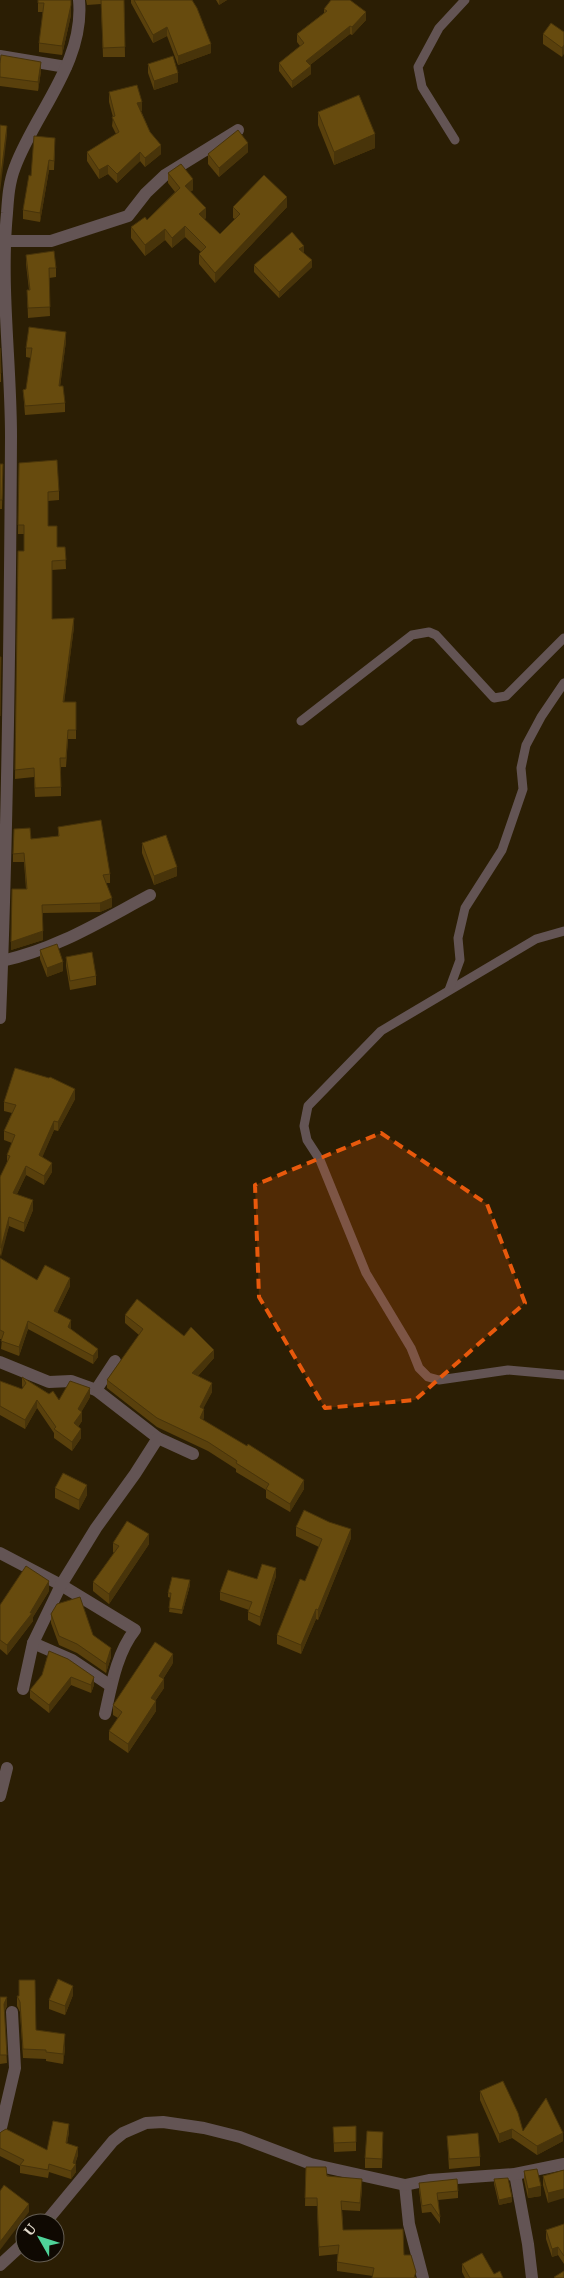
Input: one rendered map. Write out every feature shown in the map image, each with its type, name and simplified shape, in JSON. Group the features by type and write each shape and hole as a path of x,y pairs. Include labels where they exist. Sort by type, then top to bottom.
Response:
{"street":[{"path":"0,1018 5,629 4,342 6,241 10,187 14,170 66,66 75,38 79,0"},
{"path":"0,56 66,66"},
{"path":"6,241 51,241 128,216 146,193 166,175 238,130"},
{"path":"2,961 32,954 54,946 150,895"},
{"path":"96,1390 114,1361"},
{"path":"0,1362 49,1382 71,1381 96,1390 158,1438 193,1454"},
{"path":"23,1689 33,1642 61,1585 96,1528 136,1474 158,1438"},
{"path":"0,1554 61,1585 135,1630 129,1638 111,1686 105,1714"},
{"path":"33,1642 72,1660 111,1686"},
{"path":"0,1796 7,1768"},
{"path":"0,2132 15,2068 12,2012"},
{"path":"53,2213 113,2141 123,2133 146,2123 163,2122 204,2128 240,2137 311,2164 405,2185 429,2180 515,2174 564,2164"},
{"path":"515,2174 528,2244 532,2278"},
{"path":"405,2185 409,2224 423,2278"},
{"path":"0,2265 15,2251"}],"lane":[{"path":"455,140 422,87 418,67 439,28 465,0"},
{"path":"301,721 412,635 429,632 436,635 494,698 506,696 564,638"},
{"path":"449,990 460,960 458,938 466,908 502,850 523,789 521,768 526,745 541,717 564,683"},
{"path":"564,931 536,939 381,1031 308,1106 304,1126 307,1140 320,1160 366,1274 411,1348 419,1368 428,1377 439,1380 508,1370 564,1375"}],"highlighted area":[{"path":"381,1133 487,1204 525,1303 415,1400 325,1408 259,1297 255,1185"}],"building":[{"path":"38,0 71,0 62,46 39,43 44,3 38,3"},
{"path":"101,0 124,0 125,47 103,48"},
{"path":"134,0 192,0 211,44 178,56 167,27 153,35"},
{"path":"331,0 350,0 366,12 352,27 350,26 306,61 311,66 292,81 279,63 304,43 297,34 327,11 324,9"},
{"path":"551,23 564,32 564,45 562,48 543,34"},
{"path":"1,55 41,62 38,82 0,77"},
{"path":"173,56 178,73 154,81 148,64"},
{"path":"137,85 142,102 137,103 150,132 161,145 145,158 140,152 117,174 108,165 99,170 87,152 119,132 112,117 115,116 109,92"},
{"path":"359,95 375,134 334,152 318,112"},
{"path":"0,125 7,126 0,183"},
{"path":"238,130 248,143 219,168 208,154"},
{"path":"34,136 55,138 54,161 49,160 40,213 23,210 29,175 31,176"},
{"path":"181,164 193,179 185,186 206,208 199,214 220,234 240,214 233,207 264,175 287,197 215,273 199,254 206,247 185,226 172,238 165,229 145,245 131,227 145,217 147,220 180,188 168,173"},
{"path":"292,232 304,246 299,249 312,260 279,292 254,265"},
{"path":"54,251 56,268 49,268 50,307 28,308 27,290 30,290 26,255"},
{"path":"29,327 66,332 59,386 63,386 65,403 25,406 23,390 26,389 32,348 26,348"},
{"path":"57,460 59,491 48,492 48,526 57,526 57,547 65,547 66,560 52,561 52,619 74,618 63,702 76,702 76,730 68,730 66,758 60,758 61,787 35,788 34,768 15,770 18,551 24,551 24,525 18,525 19,463"},
{"path":"0,464 3,464 2,500 0,500"},
{"path":"0,657 1,657 0,716"},
{"path":"101,820 110,874 103,875 112,898 100,903 42,905 43,931 11,942 12,889 27,889 24,853 13,854 14,829 30,828 31,839 59,836 58,827"},
{"path":"166,835 177,867 154,876 142,843"},
{"path":"57,944 63,962 47,968 40,950"},
{"path":"92,952 96,976 70,981 66,957"},
{"path":"15,1068 50,1077 75,1089 58,1122 54,1121 39,1155 52,1163 44,1176 26,1166 13,1193 33,1200 24,1223 9,1217 1,1248 0,1177 10,1156 7,1155 15,1135 4,1131 16,1105 4,1102"},
{"path":"0,1258 37,1280 45,1265 70,1278 54,1311 71,1320 68,1327 98,1349 93,1356 28,1321 19,1347 1,1341 4,1332 0,1330"},
{"path":"137,1299 184,1336 191,1327 214,1350 192,1373 212,1383 200,1407 204,1409 200,1418 247,1446 248,1444 304,1480 290,1504 266,1489 269,1484 236,1463 237,1461 208,1442 157,1418 107,1380 143,1329 125,1315"},
{"path":"22,1377 49,1394 53,1391 59,1400 70,1381 90,1388 78,1409 82,1412 74,1423 81,1429 72,1442 54,1429 56,1427 37,1400 25,1420 0,1406 0,1381 22,1389 26,1383"},
{"path":"63,1473 87,1485 79,1500 55,1488"},
{"path":"304,1510 329,1522 351,1529 318,1610 316,1609 301,1645 277,1635 300,1579 305,1581 322,1539 296,1527"},
{"path":"127,1521 149,1534 109,1594 93,1582 119,1546 113,1543"},
{"path":"262,1564 276,1568 260,1617 248,1612 252,1602 220,1592 228,1570 257,1579"},
{"path":"26,1566 49,1581 30,1613 33,1612 7,1645 0,1640 0,1605"},
{"path":"172,1577 190,1580 182,1610 169,1608 171,1593 168,1593"},
{"path":"80,1597 93,1635 111,1648 106,1664 77,1644 59,1636 51,1614 57,1604"},
{"path":"155,1642 173,1654 159,1676 164,1679 151,1698 156,1701 128,1744 109,1731 122,1712 113,1705"},
{"path":"49,1651 68,1659 94,1677 91,1685 71,1677 49,1705 30,1690 42,1675"},
{"path":"58,1979 73,1986 65,2006 49,2000"},
{"path":"19,1980 35,1980 36,2030 65,2034 63,2054 46,2052 46,2050 23,2049 20,2002 17,1996 19,1996"},
{"path":"0,1997 7,1997 4,2004 7,2055 0,2055"},
{"path":"503,2081 518,2113 523,2131 546,2098 563,2133 537,2146 512,2129 499,2134 480,2091"},
{"path":"53,2121 69,2124 66,2143 78,2147 73,2163 76,2164 71,2171 49,2164 48,2170 20,2165 24,2160 0,2148 0,2133 6,2129 47,2150"},
{"path":"356,2126 356,2142 334,2143 333,2127"},
{"path":"367,2131 383,2132 382,2159 365,2158"},
{"path":"478,2133 480,2157 449,2159 447,2136"},
{"path":"306,2167 326,2167 327,2176 362,2179 360,2203 341,2201 343,2230 403,2229 404,2255 411,2255 416,2272 414,2278 372,2278 374,2268 337,2262 339,2245 319,2247 317,2198 305,2198"},
{"path":"537,2169 541,2186 528,2189 524,2171"},
{"path":"564,2170 564,2189 548,2193 543,2176"},
{"path":"508,2178 512,2197 499,2200 494,2179"},
{"path":"457,2179 458,2191 437,2193 440,2217 431,2204 422,2206 419,2183"},
{"path":"4,2185 29,2204 22,2213 15,2213 15,2222 0,2242 0,2191"},
{"path":"564,2224 564,2256 558,2247 552,2249 546,2230"},
{"path":"482,2253 494,2274 500,2271 503,2278 470,2278 462,2264"},
{"path":"564,2271 564,2278 554,2277"}]}
